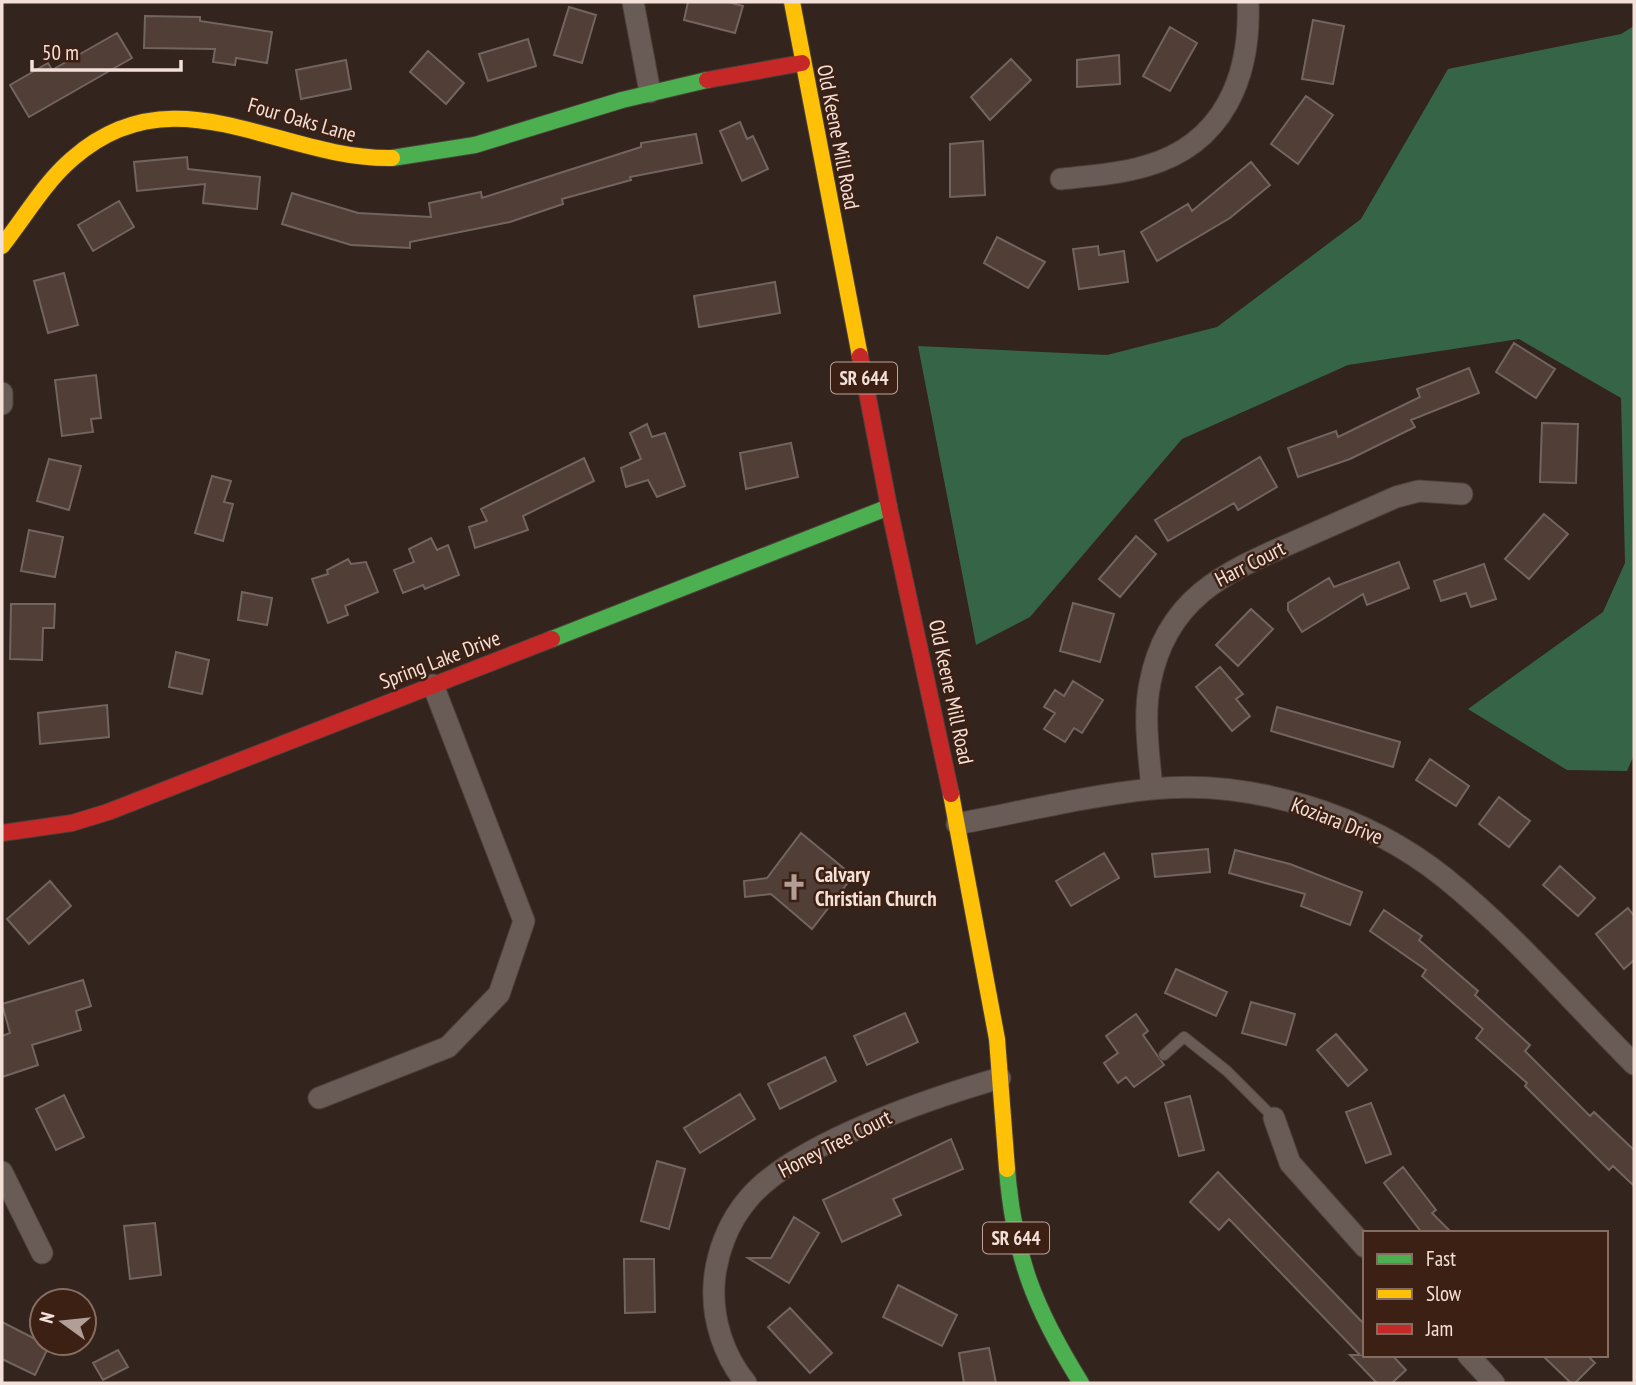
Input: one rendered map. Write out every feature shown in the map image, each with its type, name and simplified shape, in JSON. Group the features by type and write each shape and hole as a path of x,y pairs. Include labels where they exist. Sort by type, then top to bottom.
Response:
{"street":[{"path":"633,2 650,92"},
{"name":"Old Keene Mill Road","path":"792,2 889,507 957,824 997,1039 1009,1192 1021,1259 1049,1331 1081,1383"},
{"path":"1061,179 1149,166 1181,151 1211,127 1234,94 1245,65 1248,2"},
{"name":"Four Oaks Lane","path":"2,246 22,223 48,181 66,161 105,135 150,120 213,119 240,124 322,152 384,158 458,149 650,92 802,63"},
{"path":"2,393 2,404"},
{"name":"Harr Court","path":"1152,789 1147,732 1149,684 1169,629 1193,598 1233,569 1396,497 1419,491 1462,494"},
{"name":"Spring Lake Drive","path":"2,833 46,828 108,812 713,578 889,507"},
{"path":"319,1098 449,1047 499,994 524,920 433,685"},
{"name":"Koziara Drive","path":"957,824 1152,789 1221,790 1288,801 1326,813 1388,840 1443,876 1634,1064"},
{"name":"Honey Tree Court","path":"747,1383 723,1345 713,1294 722,1244 748,1199 785,1167 852,1133 944,1094 1000,1078"},
{"path":"1274,1118 1290,1163 1363,1245"},
{"path":"2,1172 42,1253"},
{"path":"1470,1357 1494,1383"}],"lane":[{"path":"1164,1055 1184,1037 1227,1071 1274,1118"}],"green space":[{"path":"1634,26 1634,755 1627,771 1567,770 1468,709 1603,612 1625,563 1621,398 1519,339 1348,365 1182,439 1030,617 976,645 918,346 1107,355 1217,327 1361,219 1448,69 1621,34"}],"building":[{"path":"688,2 728,2 743,6 735,33 684,20"},
{"path":"569,7 596,15 582,63 554,55"},
{"path":"145,16 200,17 200,21 272,32 267,63 236,58 235,65 213,62 215,49 144,48"},
{"path":"1313,20 1344,26 1333,84 1302,79"},
{"path":"1170,27 1197,43 1170,91 1143,76"},
{"path":"117,33 132,58 29,117 10,85 48,63 52,70"},
{"path":"528,39 536,66 488,81 479,54"},
{"path":"428,51 464,83 446,104 410,72"},
{"path":"1119,55 1120,84 1077,87 1077,60"},
{"path":"1011,59 1031,80 990,120 971,97"},
{"path":"346,60 351,89 301,99 296,70"},
{"path":"1306,96 1333,115 1298,164 1271,144"},
{"path":"740,122 747,139 753,136 768,169 742,181 720,131"},
{"path":"696,134 702,163 630,177 631,180 562,199 563,204 510,222 410,242 410,248 351,245 282,224 292,193 358,213 431,217 429,203 481,192 482,198 641,147 641,143"},
{"path":"983,141 985,195 950,197 950,144"},
{"path":"187,157 188,169 260,177 257,209 203,203 205,184 137,191 134,162"},
{"path":"1251,162 1270,185 1230,218 1157,261 1141,232 1188,204 1192,211"},
{"path":"119,201 134,227 93,251 78,225"},
{"path":"997,237 1045,262 1028,288 984,263"},
{"path":"1098,246 1099,255 1124,251 1128,282 1079,289 1073,249"},
{"path":"64,273 78,325 48,333 34,281"},
{"path":"775,282 780,313 699,327 694,296"},
{"path":"1514,343 1555,369 1536,398 1496,372"},
{"path":"1469,368 1479,393 1411,420 1415,427 1350,459 1298,477 1288,448 1336,431 1338,437 1420,397 1417,389"},
{"path":"96,375 101,418 91,419 93,432 62,436 55,380"},
{"path":"1542,423 1578,424 1576,483 1540,482"},
{"path":"647,424 652,437 665,433 685,486 657,497 648,480 626,487 621,468 641,459 630,433"},
{"path":"791,443 798,477 746,489 740,453"},
{"path":"1260,457 1277,487 1238,510 1234,503 1168,541 1155,520"},
{"path":"584,458 594,481 523,516 528,530 475,548 469,527 487,521 481,509"},
{"path":"49,459 81,466 69,510 37,501"},
{"path":"212,476 231,481 224,502 233,504 223,541 195,533"},
{"path":"1544,514 1568,534 1529,579 1505,559"},
{"path":"29,530 63,537 55,577 21,571"},
{"path":"1136,536 1156,554 1120,597 1099,579"},
{"path":"431,538 437,550 448,545 459,575 425,589 423,585 403,593 394,570 414,562 409,549"},
{"path":"348,559 351,564 366,562 378,592 345,606 348,615 328,623 312,579 328,574 327,570"},
{"path":"1399,562 1409,588 1367,605 1363,594 1302,632 1288,610 1288,603 1329,578 1334,587"},
{"path":"1484,564 1496,599 1471,607 1466,593 1441,601 1434,581"},
{"path":"242,592 272,598 267,625 238,620"},
{"path":"1073,603 1114,614 1100,662 1060,651"},
{"path":"11,604 55,604 54,628 43,628 42,660 10,659"},
{"path":"1251,609 1273,629 1238,666 1216,645"},
{"path":"176,652 209,660 202,694 169,687"},
{"path":"1220,667 1243,694 1236,699 1250,716 1232,731 1196,687"},
{"path":"1073,681 1103,700 1082,733 1074,728 1065,742 1044,729 1055,713 1044,707 1055,690 1064,696"},
{"path":"107,705 109,737 40,744 38,713"},
{"path":"1277,707 1400,742 1393,767 1271,731"},
{"path":"1430,759 1469,786 1456,806 1416,780"},
{"path":"1499,797 1530,821 1509,847 1479,824"},
{"name":"Calvary Christian Church","path":"801,833 853,876 812,929 771,894 745,897 744,881 767,878"},
{"path":"1208,849 1210,872 1155,877 1152,854"},
{"path":"1235,850 1290,864 1362,892 1350,925 1301,906 1305,894 1229,873"},
{"path":"1104,853 1119,878 1071,906 1056,881"},
{"path":"1560,866 1595,898 1578,916 1543,885"},
{"path":"50,881 71,906 29,944 7,919"},
{"path":"1628,908 1634,916 1634,960 1624,969 1596,934"},
{"path":"1384,910 1422,936 1419,940 1478,991 1475,995 1530,1045 1525,1051 1590,1116 1594,1112 1634,1150 1634,1186 1613,1166 1609,1170 1525,1086 1527,1083 1476,1038 1483,1029 1422,976 1426,970 1370,931"},
{"path":"1176,969 1227,992 1216,1016 1165,993"},
{"path":"83,980 91,1006 76,1011 81,1030 32,1045 38,1065 2,1077 2,1036 10,1033 2,1004"},
{"path":"1251,1002 1295,1014 1286,1045 1242,1033"},
{"path":"905,1013 918,1042 867,1065 854,1036"},
{"path":"1136,1014 1148,1031 1143,1035 1164,1065 1134,1087 1126,1077 1118,1083 1104,1063 1118,1053 1106,1036"},
{"path":"1336,1034 1367,1070 1348,1086 1317,1050"},
{"path":"825,1057 836,1081 780,1109 768,1084"},
{"path":"740,1094 755,1119 700,1153 684,1128"},
{"path":"64,1095 84,1137 56,1150 36,1109"},
{"path":"1190,1096 1204,1150 1179,1156 1165,1103"},
{"path":"1371,1103 1391,1154 1366,1163 1346,1112"},
{"path":"951,1139 963,1169 893,1199 901,1215 842,1242 823,1200"},
{"path":"657,1161 685,1169 669,1229 641,1221"},
{"path":"1403,1167 1436,1210 1432,1213 1450,1231 1420,1231 1384,1183"},
{"path":"1218,1172 1363,1323 1363,1357 1394,1357 1406,1370 1392,1383 1377,1383 1350,1355 1360,1355 1229,1219 1219,1230 1190,1202"},
{"path":"794,1217 819,1233 789,1283 748,1258 771,1258"},
{"path":"155,1223 161,1275 130,1279 124,1226"},
{"path":"624,1259 654,1259 655,1312 625,1313"},
{"path":"898,1285 957,1315 942,1346 883,1317"},
{"path":"790,1308 832,1353 810,1373 768,1327"},
{"path":"2,1322 28,1335 28,1357 44,1357 35,1375 2,1359"},
{"path":"989,1348 996,1383 964,1383 959,1353"},
{"path":"118,1350 128,1367 103,1380 93,1363"},
{"path":"1544,1357 1589,1357 1595,1363 1575,1383 1571,1383"}],"traffic: fast":[{"path":"392,158 475,145 622,100 707,80"},
{"path":"552,639 889,507"},
{"path":"1007,1169 1015,1229 1029,1281 1051,1331 1081,1383"}],"traffic: slow":[{"path":"792,2 860,356"},
{"path":"2,246 44,189 72,159 111,133 150,121 189,119 228,125 350,155 392,158"},
{"path":"951,794 997,1039 1007,1169"}],"traffic: jam":[{"path":"707,80 802,63"},
{"path":"860,356 889,507 951,794"},
{"path":"2,833 72,823 108,812 552,639"}],"place":[{"name":"Calvary Christian Church","path":"794,887"}]}
